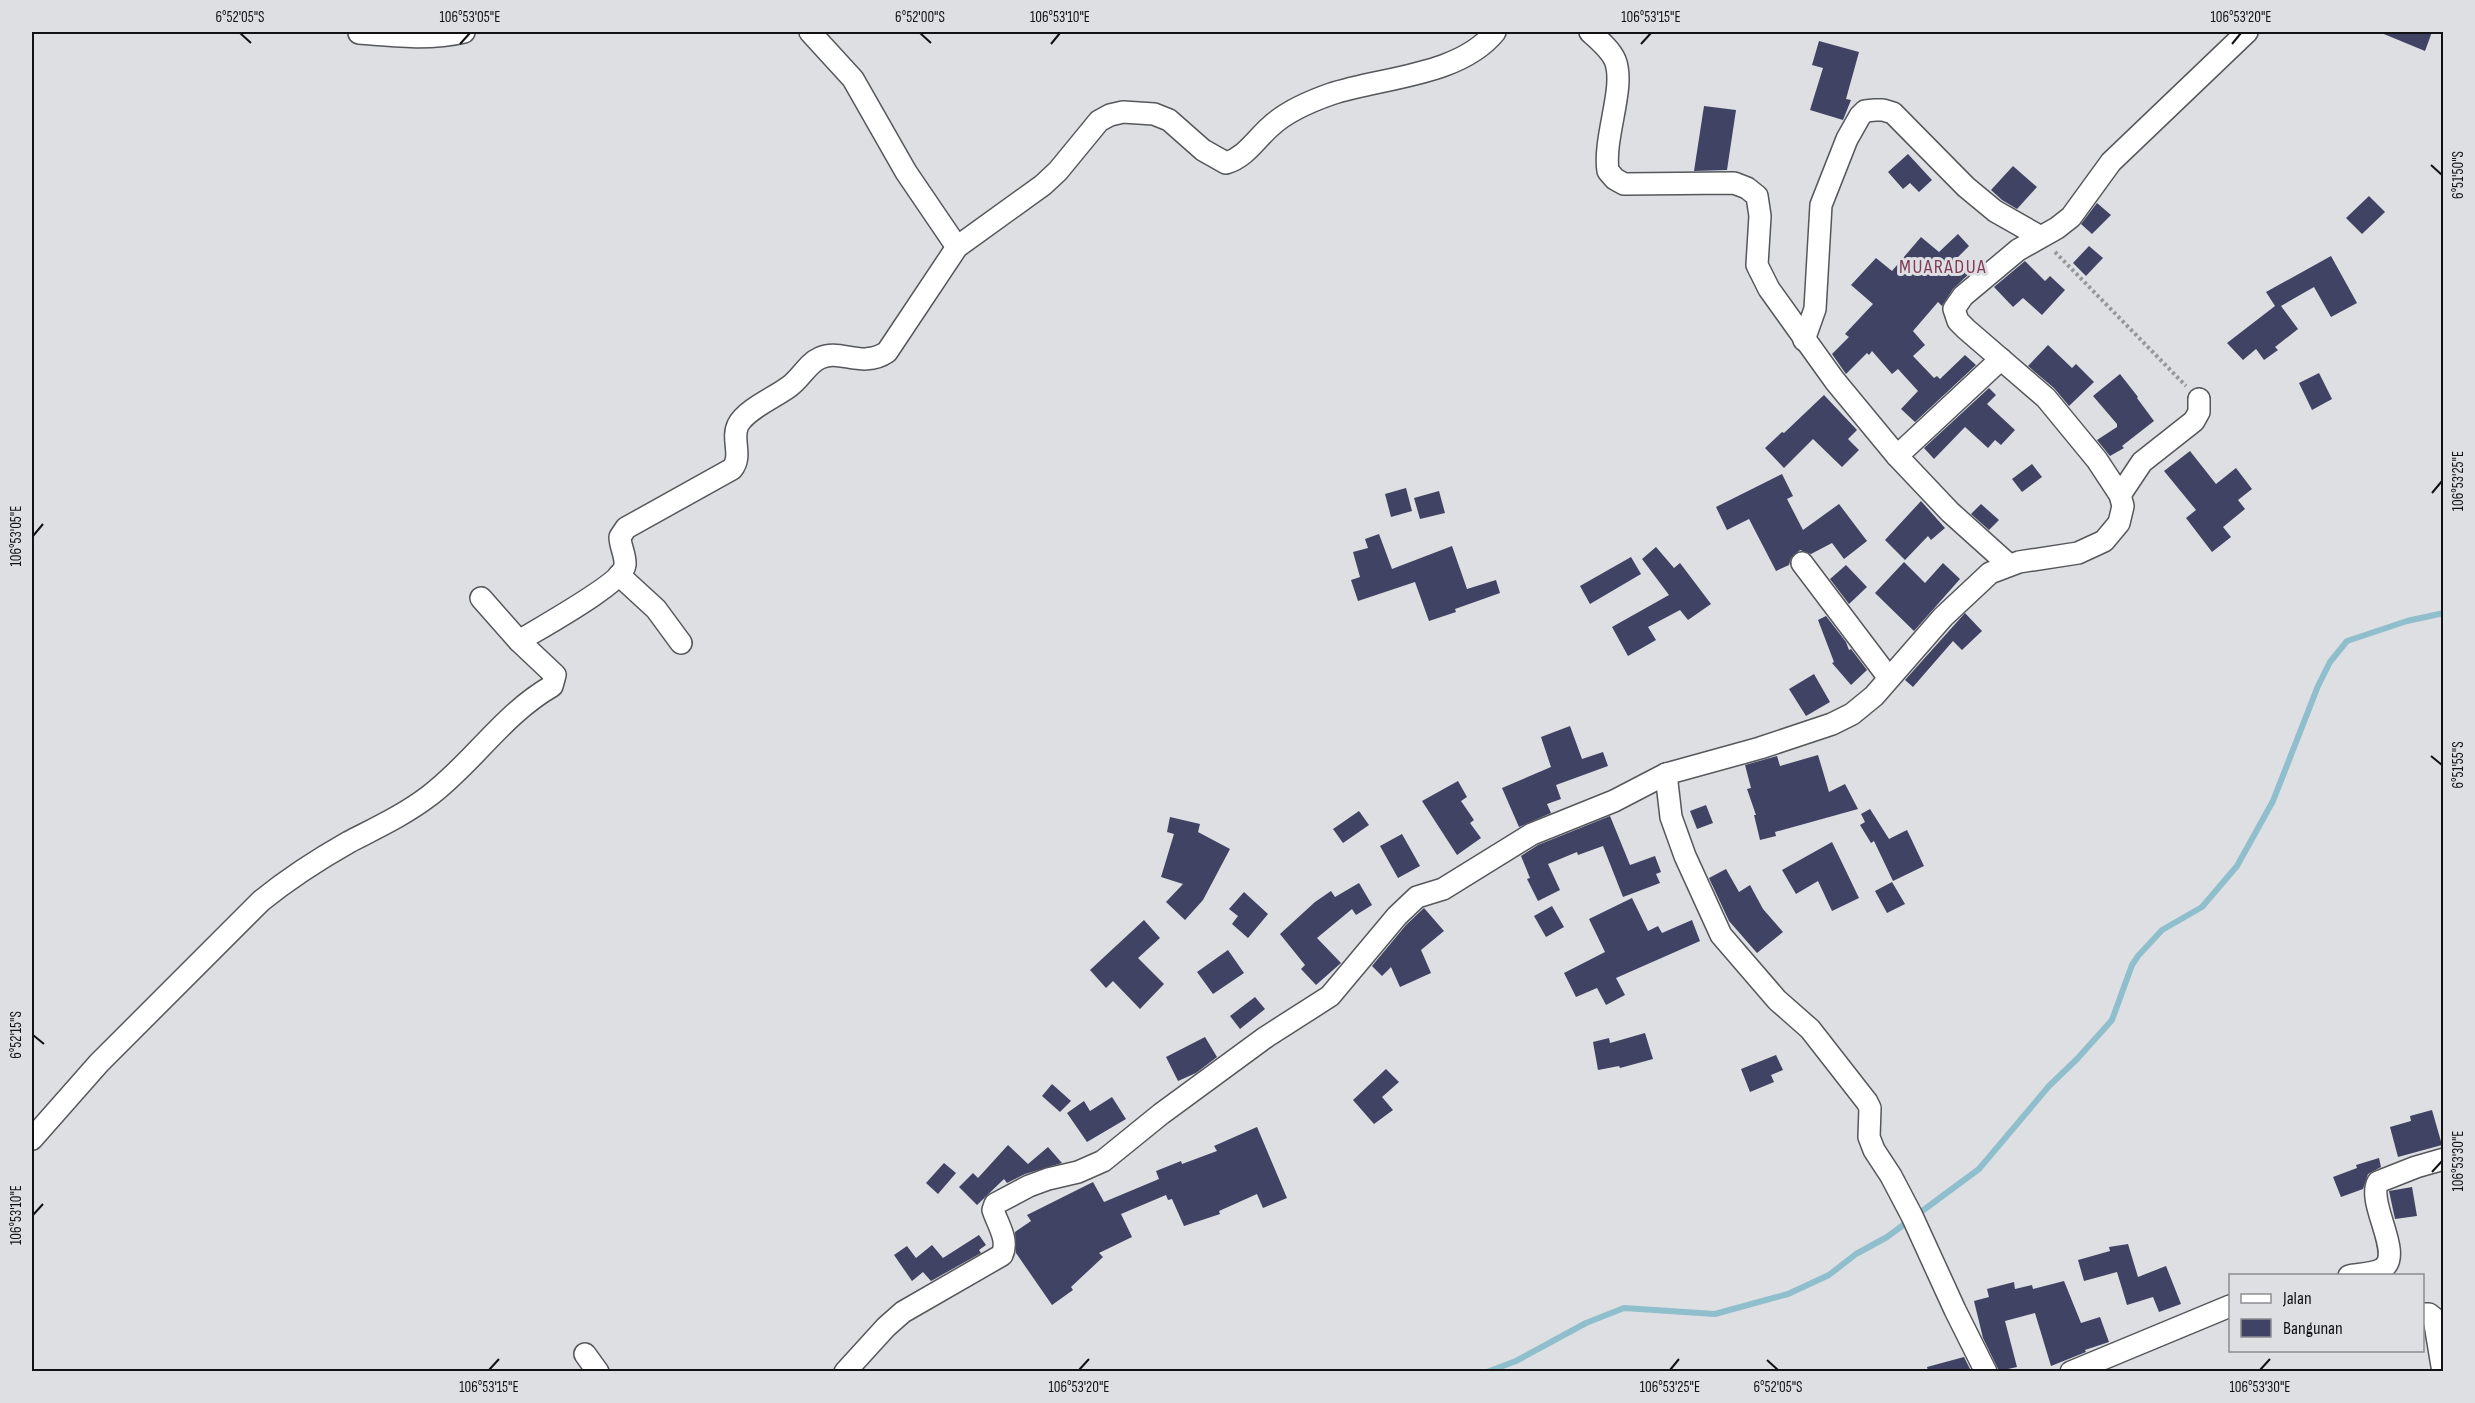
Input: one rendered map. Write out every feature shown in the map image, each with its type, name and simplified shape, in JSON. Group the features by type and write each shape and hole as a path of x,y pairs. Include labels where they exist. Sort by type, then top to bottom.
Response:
{"street":[{"path":"359,33 426,36 464,32"},
{"path":"810,32 853,79 906,172 957,247"},
{"path":"519,640 574,608 619,575 625,565 620,537 626,528 732,469 738,459 736,431 742,419 791,386 817,359 825,356 869,359 887,352 957,247 1043,185 1058,171 1094,127 1110,115 1123,112 1154,114 1169,120 1203,150 1226,163 1236,160 1270,126 1296,109 1332,94 1434,69 1477,48 1495,32"},
{"path":"1590,32 1614,57 1618,69 1619,82 1609,136 1608,171 1624,184 1734,183 1747,188 1756,196 1760,216 1757,265 1768,289 1804,340 1897,456 1950,512 2009,565"},
{"path":"845,1371 903,1312 1002,1255 1005,1248 1004,1238 993,1210 995,1204 1048,1179 1078,1172 1104,1161 1161,1114 1266,1038 1330,996 1397,916 1417,897 1443,889 1532,834 1614,801 1666,774 1714,762 1832,724 1852,714 1874,696 1943,617 1980,581 2009,565 2057,558 2092,548 2104,541 2120,523 2123,506 2120,495 2090,450 2059,412 2034,387 1958,321 1954,309 1963,297 2018,250 2057,228 2071,216 2111,162 2247,32"},
{"path":"1804,340 1816,302 1821,206 1847,139 1865,111 1883,110 1893,113 1973,193 1995,211 2039,237"},
{"path":"1897,456 2001,359"},
{"path":"2120,495 2142,462 2194,421 2199,412 2199,399"},
{"path":"1802,564 1889,678"},
{"path":"619,575 656,609 681,643"},
{"path":"32,1139 99,1063 261,901 279,886 333,851 406,812 429,796 483,745 504,721 530,699 552,686 555,675 519,640 482,598"},
{"path":"1666,774 1671,817 1685,856 1721,935 1777,1000 1810,1029 1867,1102 1870,1108 1869,1137 1874,1150 1912,1216 1954,1310 1986,1371"},
{"path":"2374,1273 2386,1265 2389,1255 2374,1193 2378,1182 2444,1159"},
{"path":"2071,1371 2229,1306"},
{"path":"2424,1314 2429,1314 2434,1318 2443,1371"},
{"path":"585,1354 598,1371"}],"path":[{"path":"2039,237 2199,399"}],"building":[{"path":"2379,32 2432,32 2425,51"},
{"path":"1819,41 1859,52 1846,99 1851,100 1843,120 1810,110 1823,68 1812,65"},
{"path":"1704,106 1736,110 1727,170 1694,171"},
{"path":"1908,154 1932,180 1919,192 1910,183 1903,189 1888,172"},
{"path":"2013,166 2037,187 2017,209 1991,190"},
{"path":"2369,196 2385,212 2362,234 2346,218"},
{"path":"2097,203 2111,215 2092,234 2081,224"},
{"path":"1958,234 1969,246 1958,257 1973,270 1953,289 1942,306 1938,302 1913,331 1925,345 1913,356 1934,378 1937,376 1940,379 1965,355 1976,365 1915,422 1901,409 1918,391 1898,369 1892,374 1872,351 1869,355 1867,353 1846,374 1832,354 1849,337 1845,334 1873,304 1851,285 1876,258 1892,271 1921,237 1939,252"},
{"path":"2089,246 2103,258 2086,276 2073,263"},
{"path":"2331,256 2357,303 2331,317 2314,287 2281,306 2298,329 2275,347 2278,350 2264,360 2256,349 2243,360 2227,343 2275,306 2266,292"},
{"path":"2025,261 2045,281 2050,276 2065,290 2042,315 2023,298 2013,307 1994,287"},
{"path":"2048,345 2072,368 2076,364 2094,382 2069,406 2054,388 2028,366"},
{"path":"2319,373 2332,399 2312,410 2299,383"},
{"path":"2120,374 2154,421 2122,446 2124,448 2110,456 2097,440 2117,427 2117,424 2093,396"},
{"path":"1989,388 1996,395 1987,404 2015,430 2001,445 1995,440 1988,448 1965,427 1934,459 1924,448"},
{"path":"1824,395 1857,430 1848,439 1859,450 1842,467 1813,439 1784,468 1765,448"},
{"path":"2190,451 2216,484 2236,468 2252,489 2238,500 2245,509 2223,527 2231,537 2212,552 2186,518 2196,510 2164,471"},
{"path":"2032,464 2042,477 2022,492 2012,479"},
{"path":"1782,474 1793,496 1787,499 1803,530 1839,504 1867,541 1844,559 1832,543 1811,554 1800,550 1791,558 1789,565 1776,571 1749,519 1727,530 1716,507"},
{"path":"1406,488 1412,511 1391,517 1385,494"},
{"path":"1439,491 1445,513 1420,519 1414,498"},
{"path":"1921,501 1945,528 1931,540 1928,536 1905,560 1885,540"},
{"path":"1981,504 1999,520 1989,530 1971,514"},
{"path":"1379,534 1392,569 1452,546 1467,589 1496,580 1500,593 1429,621 1415,582 1358,601 1351,580 1360,577 1353,552 1368,548 1365,539"},
{"path":"1656,547 1674,568 1680,563 1711,604 1688,620 1680,610 1648,627 1656,640 1628,656 1612,627 1669,595 1642,559"},
{"path":"1631,557 1641,574 1590,604 1580,586"},
{"path":"1904,562 1925,583 1943,563 1960,579 1914,631 1875,593"},
{"path":"1846,565 1867,587 1849,604 1830,579"},
{"path":"1965,613 1982,631 1962,650 1953,641 1913,687 1905,680"},
{"path":"1826,616 1846,642 1849,650 1851,649 1867,670 1851,685 1832,663 1834,662 1818,620"},
{"path":"1814,674 1830,702 1806,716 1789,689"},
{"path":"1570,726 1582,759 1603,752 1608,766 1556,785 1561,799 1547,804 1551,813 1519,827 1502,788 1551,767 1541,737"},
{"path":"1818,755 1829,792 1845,784 1858,809 1775,832 1776,836 1760,840 1754,815 1756,815 1747,789 1751,788 1745,765 1777,756 1780,766"},
{"path":"1458,781 1467,797 1461,801 1474,820 1470,823 1481,838 1457,855 1422,801"},
{"path":"1706,805 1713,823 1697,829 1690,811"},
{"path":"1870,809 1889,839 1907,830 1924,866 1893,881 1874,841 1871,843 1860,825 1865,822 1861,814"},
{"path":"1359,811 1369,825 1343,843 1333,829"},
{"path":"1610,816 1630,865 1655,856 1661,872 1656,874 1660,883 1623,897 1603,846 1578,855 1577,852 1548,864 1560,890 1538,901 1527,879 1530,878 1521,856 1538,845"},
{"path":"1170,817 1200,824 1198,832 1230,849 1203,900 1185,920 1166,902 1183,884 1161,877 1174,834 1167,832"},
{"path":"1402,834 1420,866 1398,878 1380,846"},
{"path":"1832,842 1859,898 1832,911 1818,881 1796,894 1782,870"},
{"path":"1726,869 1739,892 1750,885 1763,909 1783,932 1757,953 1729,921 1709,878"},
{"path":"1892,882 1905,904 1887,913 1875,891"},
{"path":"1359,883 1372,905 1356,915 1352,909 1317,938 1341,963 1316,985 1301,969 1305,965 1280,934 1315,902 1331,891 1335,897"},
{"path":"1244,892 1268,914 1248,938 1232,924 1238,916 1229,909"},
{"path":"1632,898 1648,931 1658,926 1662,933 1692,920 1700,941 1616,978 1625,995 1606,1005 1597,988 1576,997 1564,973 1605,952 1589,919"},
{"path":"1552,906 1564,927 1546,937 1534,916"},
{"path":"1424,908 1444,931 1421,950 1431,973 1400,987 1391,967 1382,976 1372,966 1406,925"},
{"path":"1144,920 1160,938 1138,958 1164,984 1140,1009 1113,981 1106,988 1090,970"},
{"path":"1228,950 1244,973 1213,994 1197,972"},
{"path":"1255,997 1265,1009 1240,1029 1230,1016"},
{"path":"1645,1033 1653,1059 1620,1068 1619,1066 1598,1070 1593,1042 1609,1038 1610,1043"},
{"path":"1205,1037 1217,1057 1196,1073 1178,1081 1166,1057"},
{"path":"1776,1055 1783,1070 1771,1075 1774,1082 1750,1092 1741,1069"},
{"path":"1386,1069 1399,1082 1382,1097 1393,1110 1374,1124 1353,1100"},
{"path":"1052,1084 1071,1101 1060,1112 1042,1096"},
{"path":"1112,1097 1126,1119 1087,1142 1067,1113 1084,1101 1090,1111"},
{"path":"2432,1110 2442,1145 2398,1157 2390,1127 2411,1121 2410,1116"},
{"path":"1257,1127 1287,1198 1263,1208 1257,1194 1219,1211 1220,1214 1184,1226 1172,1199 1168,1200 1166,1195 1121,1214 1132,1237 1099,1253 1103,1257 1071,1287 1073,1290 1052,1305 1016,1253 1015,1232 1031,1221 1027,1215 1093,1182 1104,1202 1159,1179 1156,1171 1217,1151 1214,1146"},
{"path":"1008,1145 1028,1164 1048,1147 1062,1163 1025,1174 1007,1183 1004,1179 977,1205 959,1187 973,1173 978,1178"},
{"path":"2379,1158 2381,1167 2368,1174 2363,1189 2341,1197 2333,1177 2357,1168 2356,1165"},
{"path":"944,1163 956,1173 938,1194 926,1183"},
{"path":"2412,1187 2417,1216 2395,1219 2389,1191"},
{"path":"979,1235 986,1245 979,1250 981,1253 931,1281 923,1272 912,1281 894,1255 907,1246 916,1258 932,1245 943,1258"},
{"path":"2128,1244 2138,1277 2166,1266 2181,1304 2159,1312 2153,1297 2127,1305 2117,1272 2084,1281 2078,1260 2110,1251 2109,1247"},
{"path":"2064,1281 2081,1323 2100,1317 2109,1342 2051,1366 2035,1313 2005,1321 2017,1367 1999,1371 1983,1338 1974,1301 1989,1297 1987,1289 2014,1282 2015,1289 2032,1285 2033,1289"},
{"path":"1964,1357 1971,1371 1928,1371 1927,1367"}],"waterway":[{"path":"1487,1372 1516,1361 1586,1323 1624,1308 1715,1314 1788,1294 1829,1275 1856,1254 1887,1237 1979,1169 2049,1086 2112,1020 2132,965 2138,956 2162,930 2202,907 2237,866 2273,801 2318,686 2330,662 2347,641 2407,621 2444,613"}],"district":[{"name":"MUARADUA","path":"1943,267"}]}
